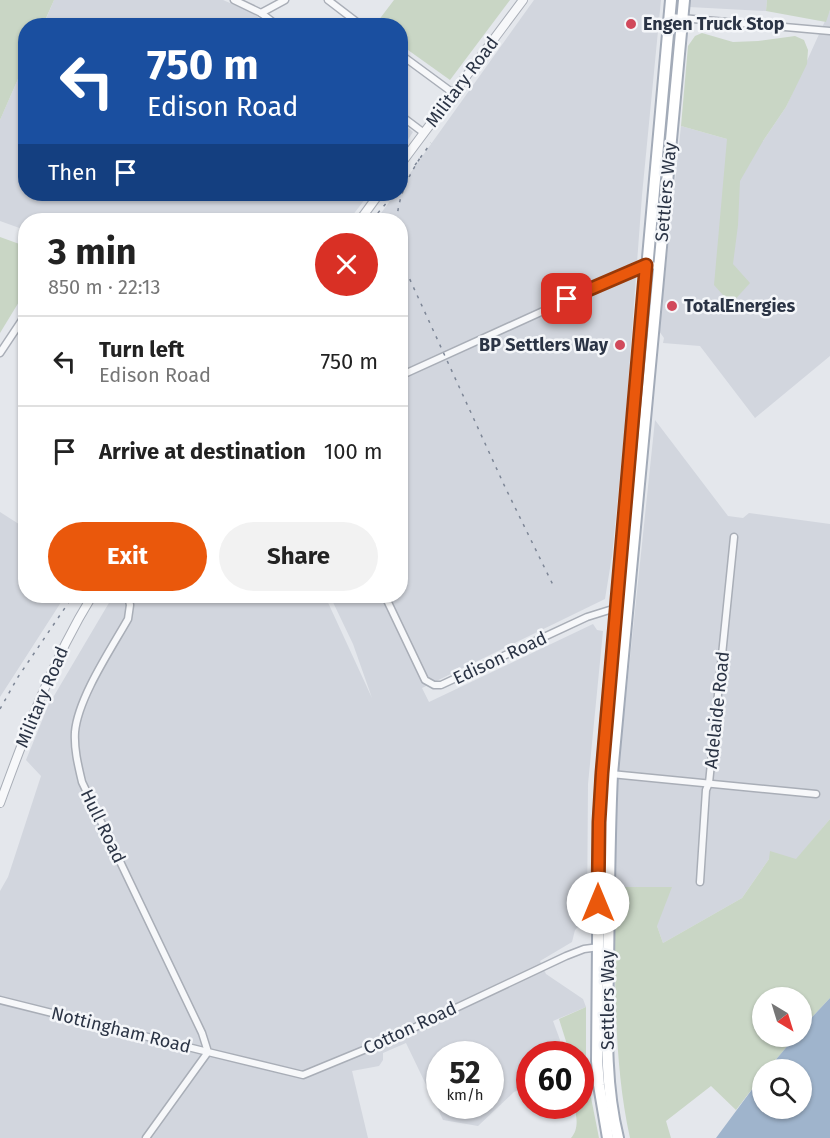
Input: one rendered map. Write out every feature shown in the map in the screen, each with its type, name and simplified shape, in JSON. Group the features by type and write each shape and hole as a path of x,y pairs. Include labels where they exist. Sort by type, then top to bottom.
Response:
{"main road":[{"name":"Settlers Way","path":"608,1138 598,1085 597,1061 603,947 607,774 616,607 671,0"},
{"name":"Settlers Way","path":"607,774 628,606 684,0"},
{"name":"Settlers Way","path":"603,947 608,1065 613,1116 618,1138"}],"street":[{"path":"234,0 268,18"},
{"path":"261,13 285,0"},
{"path":"328,0 352,18"},
{"name":"Military Road","path":"408,154 523,0"},
{"path":"670,17 830,31"},
{"path":"408,60 453,93"},
{"path":"408,122 424,133"},
{"path":"365,213 375,201"},
{"path":"408,372 646,265 659,266"},
{"path":"0,353 18,326"},
{"name":"Adelaide Road","path":"700,882 706,789 709,783 734,537"},
{"name":"Military Road","path":"0,803 61,650 88,603"},
{"name":"Hull Road","path":"130,603 128,619 86,696 75,729 75,753 82,782 202,1033 208,1052"},
{"name":"Edison Road","path":"388,603 425,680 434,686 441,686 587,617 616,607 628,606"},
{"path":"607,774 816,794"},
{"name":"Cotton Road","path":"208,1052 303,1075 388,1040 566,956 584,949 603,947"},
{"name":"Nottingham Road","path":"0,1000 208,1052 146,1138"}],"shaded area":[{"path":"54,0 223,0 259,18 46,18"},
{"path":"534,0 661,0 642,195 625,426 612,556 605,599 422,688 429,702 593,624 597,630 603,631 588,784 587,918 585,923 575,930 572,942 540,961 546,974 583,999 586,1007 553,1021 560,1041 516,1041 516,1091 504,1101 504,1041 426,1041 426,1085 406,1043 383,1053 383,1060 379,1066 352,1071 368,1138 0,1138 0,891 8,877 41,776 26,760 48,706 109,603 328,603 372,698 353,644 333,603 408,603 408,213 381,213 390,201 408,201 408,176"},
{"path":"690,0 767,0 766,11 689,7"},
{"path":"830,10 830,356 755,418 700,346 663,343 664,338 659,331 681,126 727,139 763,141 786,107"},
{"path":"18,79 18,201 364,201 354,213 18,213 18,227 0,221 0,120"},
{"path":"408,128 413,132 408,140"},
{"path":"655,420 728,516 743,518 749,513 830,524 830,819 796,860 769,859 742,898 663,943 657,926 614,887 619,763"},
{"path":"0,512 18,524 18,603 60,603 0,697"},
{"path":"443,1119 485,1119 478,1126"}],"green space":[{"path":"0,0 54,0 46,18 18,18 18,79 0,120"},
{"path":"394,0 510,0 450,80 408,50 408,18 380,18"},
{"path":"767,0 830,0 830,10 826,22 766,11"},
{"path":"702,33 733,42 795,36 804,40 808,50 807,64 786,107 740,181 733,264 750,283 731,304 714,285 727,139 681,126 688,46 695,36"},
{"path":"0,237 18,243 18,303 0,333"},
{"path":"830,819 830,998 812,1017 812,987 752,987 752,1047 787,1047 776,1059 752,1059 752,1089 736,1110 711,1086 666,1121 671,1138 630,1138 620,1076 615,981 614,887 672,887 657,926 663,943 742,898 769,859 770,851 796,859"},
{"path":"586,1007 586,1041 566,1041 559,1019"},
{"path":"594,1113 599,1138 571,1138 576,1127 576,1119 594,1119"}],"water":[{"path":"830,998 830,1138 716,1138 752,1089 752,1119 812,1119 812,1059 776,1059 787,1047 812,1047 812,1017"}],"railway":[{"path":"415,165 431,143"},
{"path":"408,179 420,158"},
{"path":"378,213 388,201"},
{"path":"398,213 400,201"},
{"path":"408,275 505,487 554,587"},
{"path":"0,709 18,677 68,603"}],"place":[{"name":"Engen Truck Stop","path":"631,24"},
{"name":"TotalEnergies","path":"672,306"},
{"name":"BP Settlers Way","path":"620,345"}],"route":[{"path":"567,299 646,265 602,773 598,903"}]}
